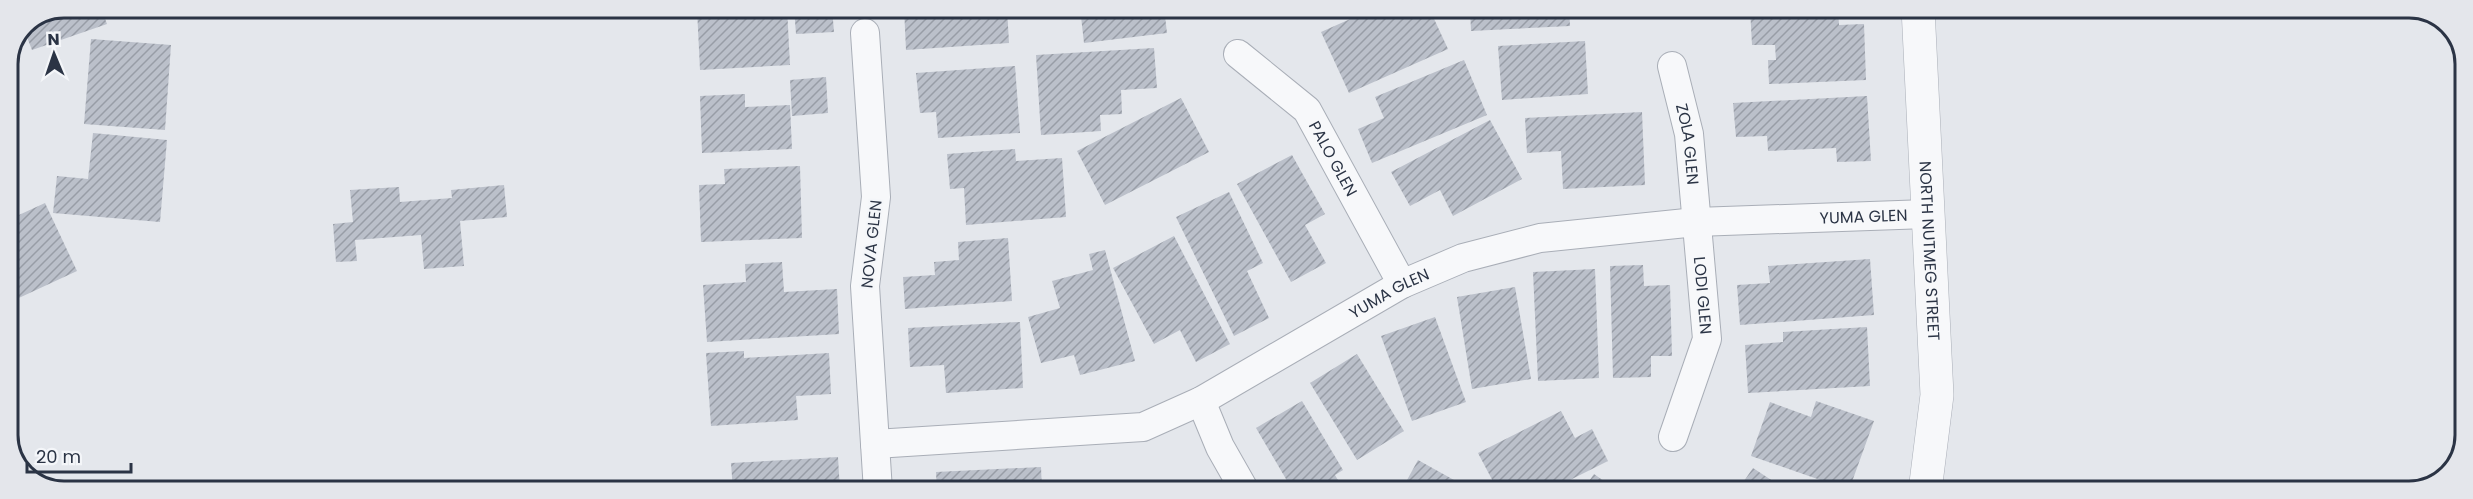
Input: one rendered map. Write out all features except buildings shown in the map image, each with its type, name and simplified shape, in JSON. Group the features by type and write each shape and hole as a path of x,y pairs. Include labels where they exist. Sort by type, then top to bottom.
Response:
{"street":[{"name":"NORTH NUTMEG STREET","path":"1918,18 1937,395 1926,481"},
{"name":"NOVA GLEN","path":"865,33 876,197 865,286 877,481"},
{"name":"PALO GLEN","path":"1238,54 1307,110 1402,284"},
{"name":"ZOLA GLEN","path":"1672,66 1689,134 1696,222"},
{"name":"YUMA GLEN","path":"875,444 1143,427 1201,401 1402,284 1464,258 1540,238 1696,222 1927,214"},
{"name":"LODI GLEN","path":"1673,437 1707,339 1696,222"},
{"path":"1201,401 1220,447 1239,481"}]}
